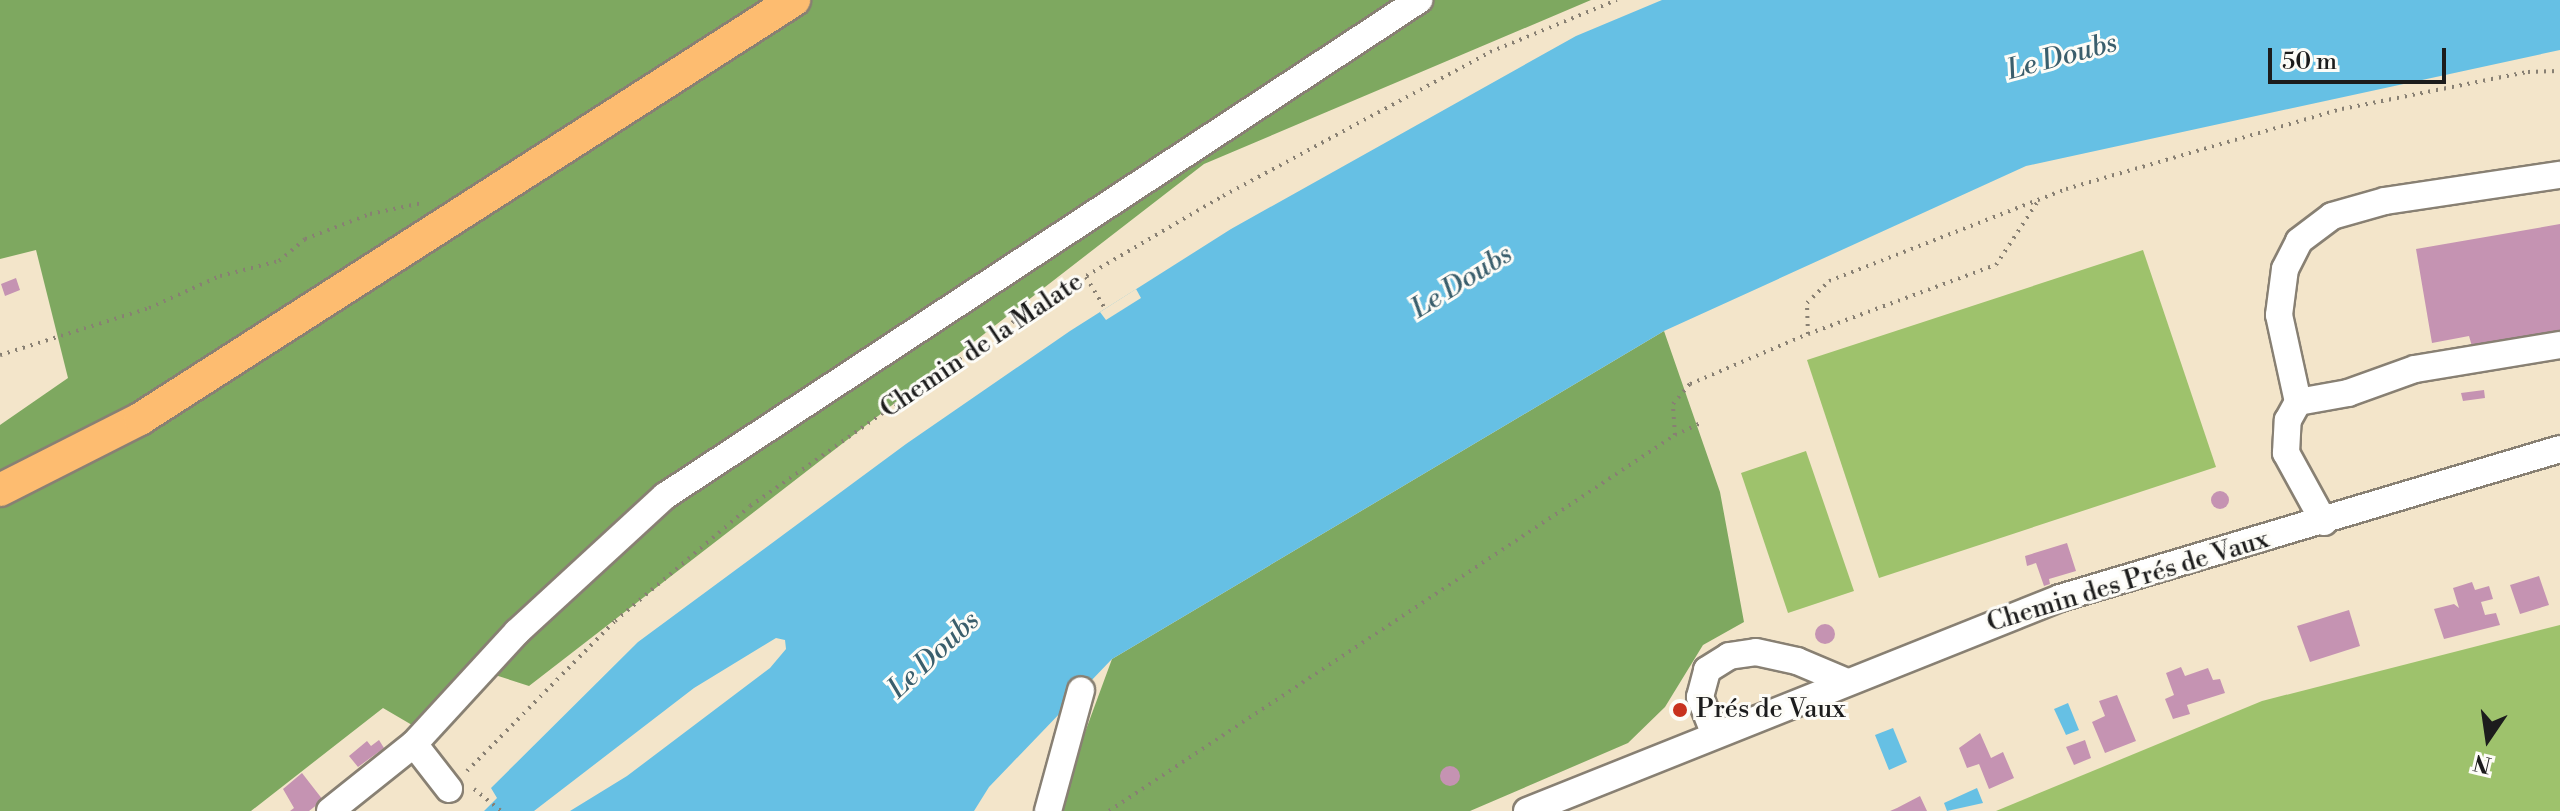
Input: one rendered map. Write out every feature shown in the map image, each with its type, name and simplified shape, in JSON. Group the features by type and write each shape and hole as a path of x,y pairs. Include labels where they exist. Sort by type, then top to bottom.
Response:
{"main road":[{"path":"0,490 140,419 794,0"}],"street":[{"name":"Chemin de la Malate","path":"330,811 414,744 517,632 665,496 1419,0"},
{"path":"2324,522 2286,453 2288,420 2298,402 2279,315 2285,269 2299,241 2332,216 2385,201 2560,175"},
{"path":"2298,402 2348,393 2415,369 2560,345"},
{"name":"Chemin des Prés de Vaux","path":"1527,811 2060,598 2324,522 2560,449"},
{"path":"1715,735 1700,697 1707,670 1729,656 1756,652 1797,661 1847,682"},
{"path":"1048,811 1081,690"},
{"path":"414,744 459,792"}],"path":[{"name":"Chemin de la Malate","path":"459,792 615,621 750,506 1086,277 1490,52 1617,0"},
{"path":"1808,334 1807,303 1829,281 2039,200 2342,109 2528,72 2560,71"},
{"path":"1675,435 1673,404 1690,384 1808,334 1996,265 2039,200"},
{"path":"0,355 149,308 220,276 279,261 305,239 370,214 435,201"},
{"path":"1086,277 1105,309"},
{"path":"1109,811 1675,435 1703,422"},
{"path":"459,792 476,787 501,811"}],"green space":[{"path":"0,0 1591,0 1204,164 529,686 467,666 412,725 383,708 251,811 0,811 0,425 68,378 36,250 0,259"},
{"path":"2143,250 2216,467 1879,578 1807,360"},
{"path":"1664,331 1720,492 1744,622 1703,645 1665,707 1628,743 1470,811 1056,811 1112,659"},
{"path":"1806,451 1854,591 1788,613 1741,473"},
{"path":"2560,625 2560,811 1996,811 2262,701"}],"water":[{"name":"Le Doubs","path":"1662,0 2560,0 2560,50 2026,166 1664,331 1112,659 989,787 974,811 570,811 627,776 770,668 786,649 785,640 776,638 694,688 534,811 484,811 497,798 491,788 638,642 906,444 1070,331 1231,229 1576,36"},
{"path":"2068,703 2079,730 2066,735 2054,709"},
{"path":"1893,728 1907,762 1889,770 1875,735"},
{"path":"1977,788 1983,803 1947,811 1944,803"}],"pier":[{"path":"1136,289 1141,298 1106,320 1100,312"}],"building":[{"path":"2560,224 2560,334 2473,350 2469,336 2432,343 2416,249"},
{"path":"16,278 20,290 5,296 1,284"},
{"path":"2484,390 2485,398 2463,401 2461,393"},
{"path":"2220,491 2229,500 2220,509 2211,500"},
{"path":"2067,543 2076,571 2049,579 2050,584 2044,586 2036,563 2027,566 2025,556"},
{"path":"2539,576 2549,605 2520,614 2510,585"},
{"path":"2472,582 2475,590 2489,586 2493,599 2481,602 2485,615 2496,613 2500,625 2444,639 2434,609 2454,604 2459,608 2453,588"},
{"path":"2349,610 2360,646 2310,662 2297,626"},
{"path":"1825,624 1832,627 1835,634 1832,641 1825,644 1818,641 1815,634 1818,627"},
{"path":"2181,667 2185,676 2208,668 2213,680 2220,679 2225,693 2187,705 2190,714 2173,719 2165,699 2174,695 2166,673"},
{"path":"2117,695 2136,741 2105,753 2092,722 2105,716 2099,701"},
{"path":"1980,733 1991,758 2003,752 2014,778 1989,789 1979,764 1967,768 1959,748"},
{"path":"379,740 384,748 358,767 349,756 367,741 371,746"},
{"path":"2085,740 2091,758 2074,765 2066,747"},
{"path":"1450,766 1457,769 1460,776 1457,783 1450,786 1443,783 1440,776 1443,769"},
{"path":"302,773 323,800 309,811 290,811 294,808 283,789"},
{"path":"1920,796 1927,811 1890,811 1897,808"}],"place":[{"name":"Prés de Vaux","path":"1680,710"}]}
